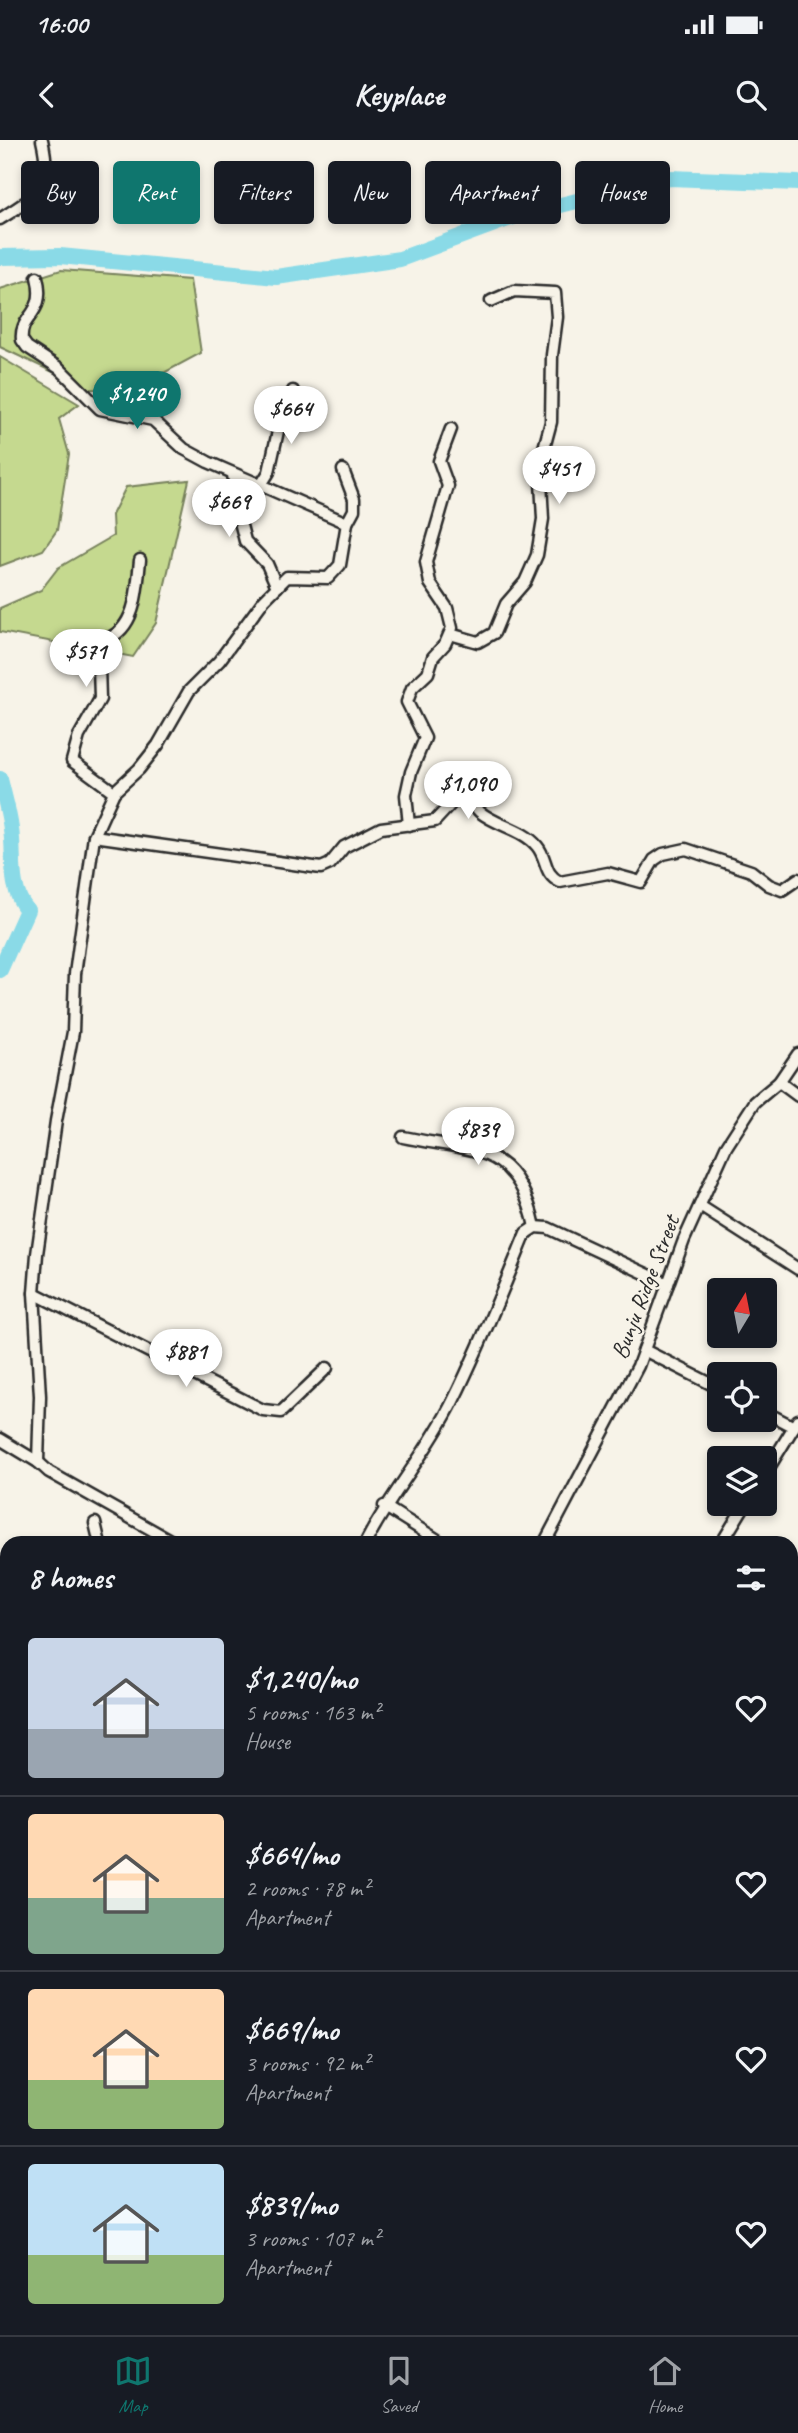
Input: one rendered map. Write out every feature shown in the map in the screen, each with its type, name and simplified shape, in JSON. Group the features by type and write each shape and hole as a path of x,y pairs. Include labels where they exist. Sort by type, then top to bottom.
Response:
{"street":[{"path":"0,219 27,202 46,180 42,140"},
{"path":"37,277 42,294 21,334 27,348 60,368 100,409 153,421 184,449 233,474 347,523"},
{"path":"450,634 478,642 494,633 506,604 525,582 537,555 543,519 540,463 551,422 555,293 514,291 491,301"},
{"path":"261,485 269,472 280,422 293,391"},
{"path":"409,825 406,795 411,772 425,738 407,702 412,688 428,673 433,657 450,634 447,608 430,583 426,562 448,486 439,461 451,429"},
{"path":"38,1462 40,1396 34,1293 52,1144 73,1032 75,974 94,836 114,792 139,769 158,746 184,697 219,661 277,587 287,577 296,575 319,579 334,573 340,565 347,523 354,510 354,499 343,470"},
{"path":"233,474 237,514 245,541 267,564 277,587"},
{"path":"114,792 72,761 79,736 100,699 99,666 107,639 121,631 133,608 140,560"},
{"path":"94,836 321,867 330,864 344,847 381,828 435,821 460,794 469,798 480,812 529,839 539,848 549,874 560,882 608,873 641,882 654,860 670,852 686,849 751,871 769,885 782,890 798,879"},
{"name":"Bunju Ridge Street","path":"548,1536 622,1398 644,1350 668,1284 726,1147 755,1102 779,1082 798,1054"},
{"path":"779,1082 798,1096"},
{"path":"403,1137 474,1149 504,1165 529,1196 536,1227"},
{"path":"700,1206 798,1269"},
{"path":"369,1536 384,1506 452,1402 526,1233 536,1227 548,1228 668,1284"},
{"path":"34,1293 263,1410 275,1413 288,1408 327,1367"},
{"path":"644,1350 707,1382"},
{"path":"777,1417 796,1424 777,1455"},
{"path":"0,1439 38,1462 49,1472 163,1536"},
{"path":"384,1506 431,1536"},
{"path":"726,1536 738,1516"},
{"path":"95,1523 98,1536"}],"green space":[{"path":"61,270 190,280 201,353 132,390 89,389 0,347 0,289"},
{"path":"0,357 79,404 59,419 69,454 57,530 43,550 0,566"},
{"path":"189,480 156,623 133,657 0,632 0,608 41,590 58,568 113,536 112,515 126,487"}],"waterway":[{"path":"0,257 60,256 276,277 400,259 516,216 670,178 798,183"},
{"path":"0,779 10,823 17,892 27,910 0,970"}]}
